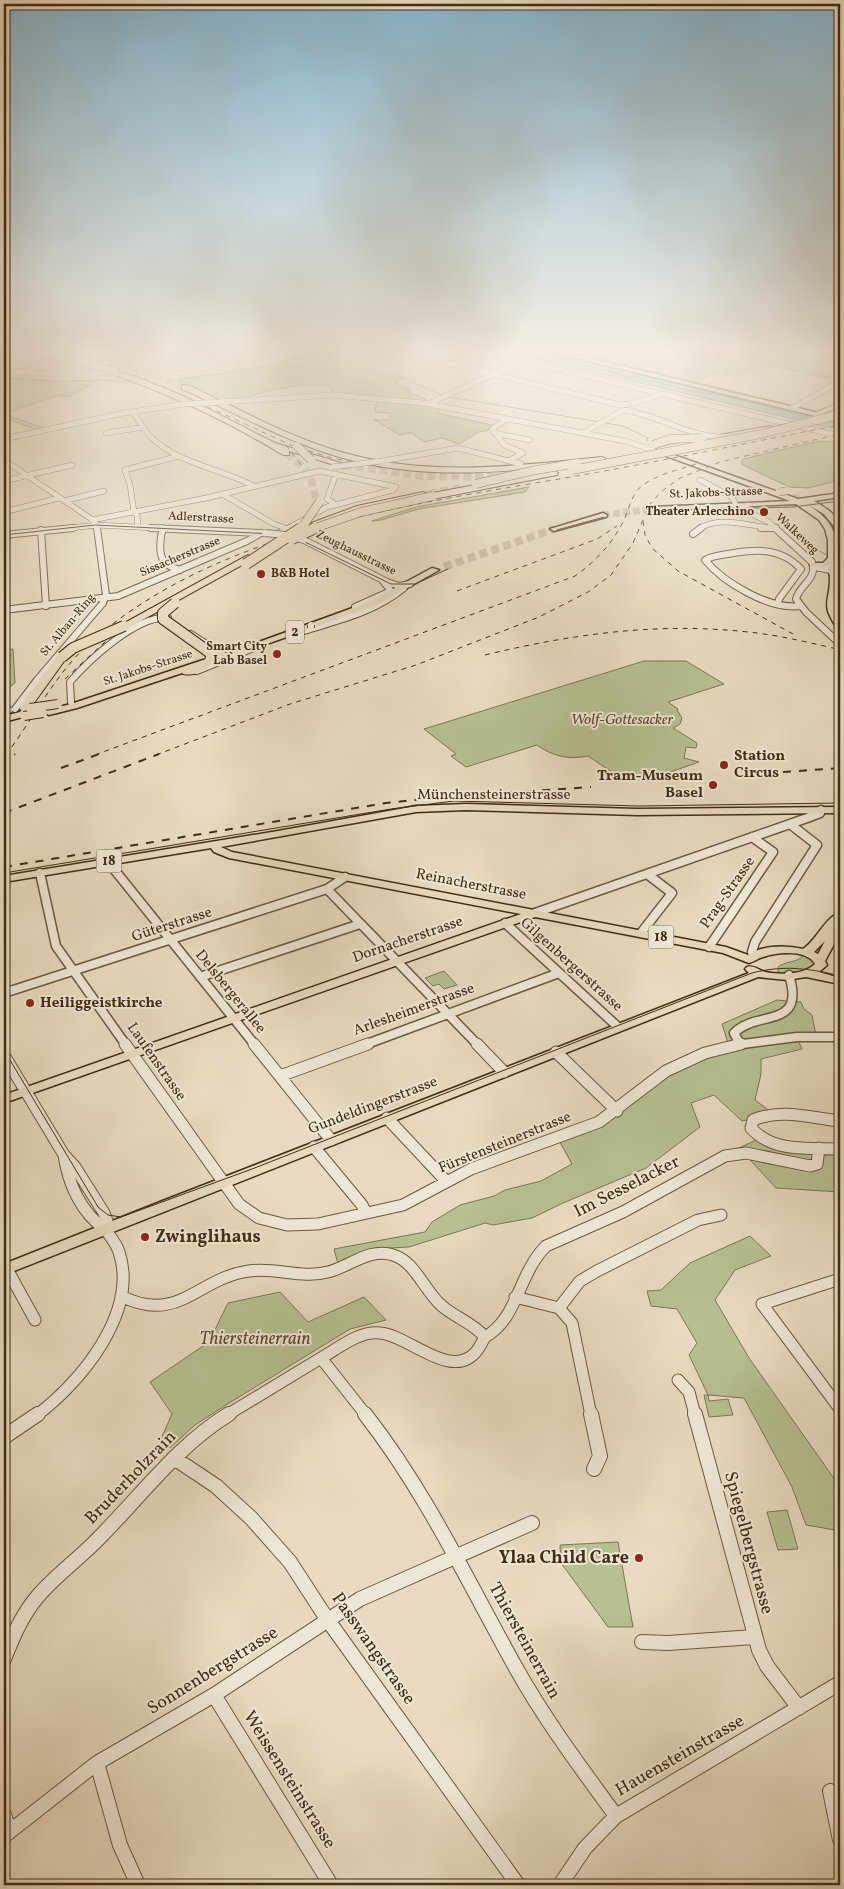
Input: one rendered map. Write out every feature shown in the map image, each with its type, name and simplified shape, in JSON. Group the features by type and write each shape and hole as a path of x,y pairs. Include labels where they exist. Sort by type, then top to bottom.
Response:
{"highway":[{"path":"261,439 286,453"},
{"path":"286,439 297,446 311,461"},
{"path":"299,439 319,448 356,459 409,468 469,471 520,469 602,459"},
{"path":"658,449 670,439"},
{"path":"658,449 675,441 714,439"},
{"path":"463,488 531,471 714,439"},
{"path":"15,712 33,701 37,690 68,652 120,628 178,595 311,528 343,516 388,504 463,488 733,439"},
{"path":"267,442 344,465"},
{"path":"511,477 571,469"},
{"path":"232,655 209,652 166,622 162,617 163,613 181,600 308,526 360,508 429,494"},
{"path":"247,561 309,519 318,504"},
{"path":"195,668 211,661 209,652"}],"main road":[{"path":"658,449 707,468 808,500 826,512 840,528"},
{"path":"707,468 742,476 794,499"},
{"path":"707,468 774,488 794,499 828,526 834,550"},
{"path":"775,504 782,500 781,492"},
{"name":"St. Jakobs-Strasse","path":"652,509 735,501 748,504 775,504 794,499 808,500 840,495"},
{"path":"821,513 831,523 836,532 830,606 834,618 840,626"},
{"path":"554,529 579,520 603,515"},
{"path":"814,566 834,565"},
{"name":"St. Jakobs-Strasse","path":"400,588 417,576 444,567"},
{"name":"St. Jakobs-Strasse","path":"232,655 355,611 435,570"},
{"path":"73,704 195,668"},
{"name":"St. Jakobs-Strasse","path":"15,712 49,712 195,668"},
{"name":"St. Jakobs-Strasse","path":"15,712 58,704 73,704"},
{"name":"Münchensteinerstrasse","path":"4,879 214,845 398,811 432,808 466,806 638,812 840,810"},
{"name":"Reinacherstrasse","path":"214,845 218,850 229,855 709,946 750,956"},
{"name":"Dornacherstrasse","path":"4,1099 233,1018 401,965 505,923 535,913"},
{"path":"840,916 832,922 825,940 820,963 818,970 789,976 766,976 756,974 750,968 750,956 764,952 805,952 816,956 820,963 840,973"},
{"path":"805,952 825,940"},
{"name":"Gundeldingerstrasse","path":"6,1270 222,1182 756,974"},
{"path":"805,974 840,981"}],"street":[{"path":"153,439 179,456 229,473 254,486"},
{"path":"498,439 504,447 523,453 508,461"},
{"path":"525,439 529,440"},
{"path":"612,439 658,449 698,442 700,439"},
{"path":"4,460 94,522 326,471 332,468 458,448 520,464"},
{"path":"138,526 130,485 124,471 127,468 179,456"},
{"path":"4,482 72,466"},
{"path":"278,534 285,528 335,504 396,488 394,485 326,471"},
{"path":"335,504 327,499 336,474"},
{"name":"St. Jakobs-Strasse","path":"700,480 735,501"},
{"path":"4,512 104,491"},
{"path":"222,494 274,524 285,528"},
{"name":"Walkeweg","path":"748,504 742,508 743,510 764,519 776,528 814,566 814,575 796,594 796,599 800,606"},
{"name":"Adlerstrasse","path":"4,534 94,522 278,534 304,540"},
{"name":"St. Alban-Ring","path":"15,712 37,680 106,598 94,522"},
{"path":"693,534 701,527 719,523 776,528"},
{"path":"163,528 160,537 164,560 167,565 180,570"},
{"path":"41,530 46,606"},
{"name":"Sissacherstrasse","path":"4,610 106,598 123,594 263,533"},
{"name":"Zeughausstrasse","path":"304,540 383,580"},
{"path":"778,604 779,599 802,569 794,560 783,554 761,550 741,551 705,560 721,575 759,597 778,604 800,606 840,644"},
{"path":"383,580 402,581 417,576"},
{"path":"383,580 400,588"},
{"name":"St. Jakobs-Strasse","path":"311,626 380,604 396,595 400,588"},
{"name":"St. Jakobs-Strasse","path":"195,668 216,665 232,655 311,626 400,588"},
{"path":"73,704 70,682 92,659 120,635 161,617 169,619 232,655"},
{"name":"Dornacherstrasse","path":"535,913 790,824 820,813 821,810"},
{"path":"750,956 755,942 817,845 790,824"},
{"name":"Prag-Strasse","path":"709,946 773,852 752,837"},
{"name":"Delsbergerallee","path":"110,861 112,868 331,1140"},
{"name":"Laufenstrasse","path":"40,873 56,946 222,1182"},
{"path":"641,933 672,893 648,874"},
{"name":"Güterstrasse","path":"4,993 328,889 345,877"},
{"path":"328,889 504,1072"},
{"name":"Gilgenbergerstrasse","path":"505,923 618,1027"},
{"path":"200,977 360,924"},
{"name":"Arlesheimerstrasse","path":"280,1076 444,1010 559,973"},
{"path":"740,1044 734,1033 741,1026 780,1014 788,1010 792,1005 795,998 794,988 789,976"},
{"name":"Fürstensteinerstrasse","path":"222,1182 243,1208 270,1222 304,1226 403,1205 471,1169 599,1122 617,1111 666,1071 688,1060 740,1044 795,1036 840,1036"},
{"path":"556,1052 617,1111"},
{"path":"4,1055 64,1155 65,1168 78,1196 93,1221 105,1229 116,1245 123,1268 121,1296 108,1331 82,1373 44,1410 4,1437"},
{"path":"840,1121 778,1114 762,1115 753,1120 751,1128 764,1141 775,1144 840,1149"},
{"path":"387,1118 446,1181"},
{"path":"314,1146 362,1205 366,1213"},
{"name":"Im Sesselacker","path":"485,1337 494,1334 502,1326 529,1264 546,1246 623,1212 724,1156 733,1153 749,1153 810,1166 816,1164 819,1160 819,1148"},
{"path":"558,1308 580,1281 597,1271 698,1220 721,1215"},
{"path":"121,1296 139,1304 159,1306 238,1273 263,1270 318,1274 339,1270 373,1254 390,1254 399,1256 406,1262 431,1297 479,1329 485,1337 481,1346 470,1358 454,1363 434,1357 398,1336 379,1333 359,1337 321,1358"},
{"path":"6,1270 35,1320"},
{"path":"840,1279 762,1304 840,1409"},
{"path":"515,1297 558,1308 572,1323 600,1456 594,1469"},
{"name":"Bruderholzrain","path":"4,1659 19,1623 38,1596 62,1571 98,1539 174,1458 221,1419 321,1358"},
{"name":"Thiersteinerrain","path":"321,1358 389,1445 420,1494 522,1678 577,1764 616,1816"},
{"name":"Spiegelbergstrasse","path":"678,1380 689,1392 754,1637 767,1666 799,1708"},
{"name":"Passwangstrasse","path":"174,1458 216,1486 252,1518 290,1562 327,1619 518,1885"},
{"name":"Sonnenbergstrasse","path":"7,1834 97,1763 214,1695 360,1599 532,1523"},
{"path":"642,1642 676,1642 754,1637"},
{"name":"Hauensteinstrasse","path":"560,1885 569,1868 599,1831 616,1816 840,1683"},
{"name":"Weissensteinstrasse","path":"214,1695 331,1885"},
{"path":"97,1763 120,1845 138,1885"},
{"path":"830,1791 840,1840"},
{"path":"4,1815 7,1834"}],"green space":[{"path":"420,439 437,439 424,442"},
{"path":"445,439 467,439 459,444"},
{"path":"819,441 834,442 840,445 840,480 808,488 789,487 741,464 743,459"},
{"path":"529,487 525,492 419,509 372,521 416,507"},
{"path":"13,649 15,683 4,691 4,650"},
{"name":"Wolf-Gottesacker","path":"644,661 686,661 724,684 668,702 678,709 682,718 680,724 673,728 697,743 696,748 686,747 684,758 699,762 656,777 612,772 588,756 574,758 561,756 548,752 537,745 466,767 451,756 456,754 424,729"},
{"path":"801,954 806,954 817,963 807,971 780,974 778,972 778,967 799,959 802,957"},
{"path":"444,971 457,985 444,989 439,984 433,986 425,978"},
{"path":"777,1000 801,1002 804,1009 812,1015 816,1035 796,1036 802,1049 761,1059 761,1074 755,1100 774,1114 742,1121 714,1095 691,1103 700,1127 646,1168 532,1218 493,1225 485,1223 409,1247 373,1249 338,1264 334,1249 425,1232 432,1222 460,1205 494,1196 505,1190 541,1181 572,1164 557,1137 599,1122 651,1082 729,1046 722,1024"},
{"path":"756,1140 773,1149 796,1151 807,1143 840,1144 840,1192 776,1188 739,1148"},
{"path":"750,1236 771,1256 735,1270 715,1300 749,1358 840,1487 840,1542 835,1530 806,1525 792,1487 744,1398 708,1395 689,1355 697,1343 677,1309 651,1306 647,1291 661,1290 690,1263"},
{"name":"Thiersteinerrain","path":"280,1292 308,1322 364,1297 386,1320 350,1329 195,1425 170,1448 160,1441 172,1414 150,1382 209,1342 228,1303"},
{"path":"704,1395 708,1395 709,1401 728,1399 733,1415 709,1417"},
{"path":"787,1510 798,1549 778,1550 767,1512"},
{"path":"618,1542 633,1627 608,1627 561,1563 560,1545"}],"waterway":[{"path":"722,477 756,490"},
{"path":"778,510 807,545 829,556"}],"tunnel":[{"path":"286,453 309,476 314,490 316,508"},
{"path":"344,465 422,476 500,477"},
{"path":"429,494 460,488"},
{"path":"793,496 821,513"},
{"path":"603,515 652,509"},
{"path":"444,567 554,529"}],"tram line":[{"path":"650,511 793,507 840,501"},
{"path":"557,530 604,517"},
{"path":"4,535 95,525 272,534 303,541 391,584 415,584 448,569"},
{"path":"4,873 391,809 454,801 639,806 840,803"},
{"path":"4,1050 98,1207 108,1215 121,1217 252,1169 752,973 785,968 818,971 840,976"}],"railway":[{"path":"278,439 293,446 332,458 384,468"},
{"path":"6,755 57,680 93,640 145,601 203,570 264,545 328,525 393,509 767,439"},
{"path":"156,755 290,704 416,665 539,617 588,592 611,575 633,543 650,504 662,491 680,478 720,462 818,439"},
{"path":"286,445 301,465"},
{"path":"95,755 575,576 590,564 608,545 623,522 633,497 639,488 662,475 696,464"},
{"path":"643,521 645,535 652,548 678,571 793,634"},
{"path":"457,591 597,539 617,526"},
{"path":"485,655 583,636 648,629 681,628 759,633 837,649"},
{"path":"65,679 118,630"},
{"path":"4,758 7,754"},
{"path":"4,767 15,754"},
{"path":"61,768 99,754"},
{"path":"4,813 159,754"},
{"path":"783,772 840,768"},
{"path":"4,867 386,803 442,797 591,787"}],"place":[{"name":"Theater Arlecchino","path":"764,512"},
{"name":"B&B Hotel","path":"261,574"},
{"name":"Smart City Lab Basel","path":"277,654"},
{"name":"Station Circus","path":"724,765"},
{"name":"Tram-Museum Basel","path":"713,785"},
{"name":"Heiliggeistkirche","path":"30,1003"},
{"name":"Zwinglihaus","path":"145,1237"},
{"name":"Ylaa Child Care","path":"639,1558"}]}
